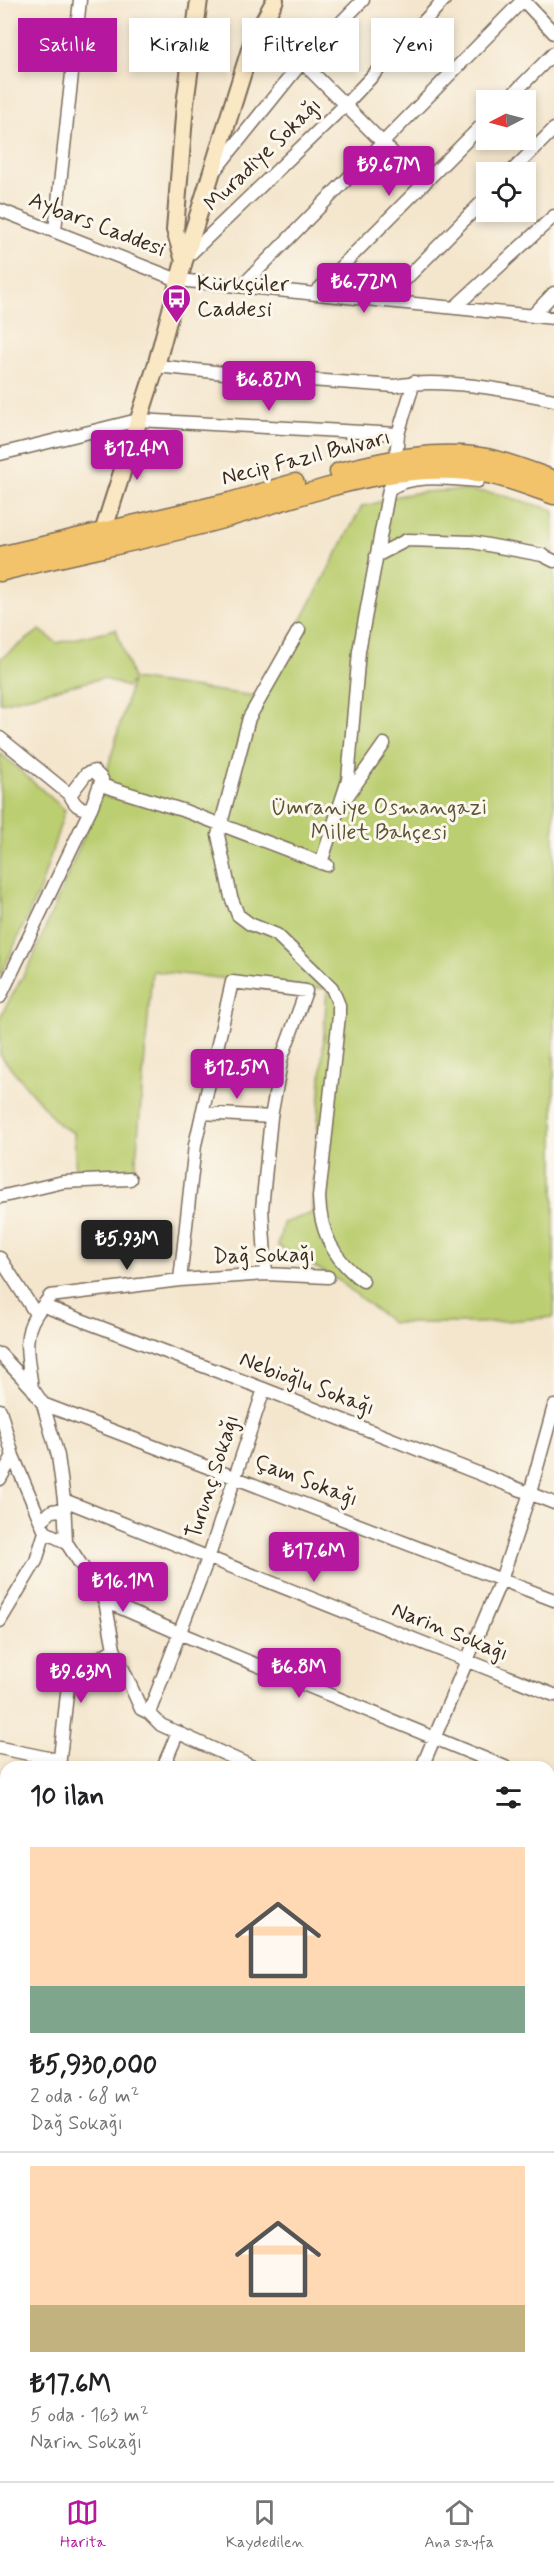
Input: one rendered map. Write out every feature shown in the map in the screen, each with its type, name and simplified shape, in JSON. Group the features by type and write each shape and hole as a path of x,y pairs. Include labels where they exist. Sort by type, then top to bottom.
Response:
{"main road":[{"path":"184,261 175,230 184,104 199,0"},
{"path":"265,18 275,0"},
{"path":"104,540 156,366 178,280 243,72"},
{"name":"Necip Fazıl Bulvarı","path":"0,572 104,540 396,459 434,454 487,458 554,480"},
{"name":"Necip Fazıl Bulvarı","path":"0,556 227,518 303,493 354,480 395,474 466,471 494,475 554,495"}],"street":[{"path":"55,230 80,0"},
{"path":"345,18 363,0"},
{"name":"Muradiye Sokağı","path":"184,261 345,105 444,0"},
{"path":"243,285 523,0 554,33"},
{"path":"517,90 554,53"},
{"path":"213,172 294,72"},
{"path":"312,72 424,184"},
{"path":"521,162 554,129"},
{"path":"314,294 476,131"},
{"path":"384,301 476,208"},
{"name":"Aybars Caddesi","path":"0,210 178,280 554,318"},
{"path":"454,307 554,216"},
{"path":"533,315 554,293"},
{"path":"156,366 395,386 414,382 507,390 554,400"},
{"path":"396,459 398,434 414,382"},
{"path":"0,454 138,420 398,434"},
{"path":"101,784 324,864 348,780 358,651 389,489 399,482 440,478 487,482 554,503"},
{"path":"376,556 407,540 471,542 542,555 554,561"},
{"path":"299,630 249,718 219,825 218,840 231,897 238,915 250,924 278,935 332,988 337,996 339,1016 319,1197 320,1213 324,1232 331,1248 342,1263 363,1281"},
{"path":"0,738 69,795 75,805 80,808 91,808"},
{"path":"340,806 384,744"},
{"path":"1,995 91,808 101,784 100,775 94,771 86,774 69,795"},
{"path":"180,1280 195,1145 232,982 306,991 282,1057 271,1117 262,1209 266,1274"},
{"path":"202,1113 271,1117"},
{"path":"0,1197 63,1182 130,1179"},
{"path":"0,1258 40,1310 26,1338 32,1388"},
{"name":"Dağ Sokağı","path":"40,1310 50,1296 180,1280 266,1274 328,1276"},
{"name":"Nebioğlu Sokağı","path":"40,1310 264,1389 554,1503"},
{"path":"0,1354 32,1388 43,1404 58,1456 66,1542"},
{"name":"Turunç Sokağı","path":"149,1713 237,1476 264,1389"},
{"name":"Çam Sokağı","path":"43,1404 237,1476 554,1600"},
{"path":"425,1761 501,1580 530,1493 554,1406"},
{"path":"0,1410 13,1456 43,1527 66,1542 105,1601 114,1649 141,1709 149,1713 161,1725 178,1732 224,1761"},
{"path":"0,1479 13,1456"},
{"path":"0,1621 36,1561 43,1527 52,1511 64,1505"},
{"name":"Narin Sokağı","path":"64,1505 208,1556 554,1695"},
{"path":"105,1601 490,1761"},
{"path":"58,1761 68,1685 88,1665 114,1649"},
{"path":"166,1761 178,1732"},
{"path":"0,1748 50,1761"}],"green space":[{"name":"Ümraniye Osmangazi Millet Bahçesi","path":"460,490 494,493 554,510 554,1317 481,1323 392,1323 338,1280 278,1246 283,1223 312,1213 327,989 152,971 135,1173 76,1176 74,1133 59,1125 0,1055 0,1017 32,960 99,800 132,681 127,687 103,678 0,703 0,659 40,630 57,643 116,629 133,679 255,696 301,621 362,506 413,493"},
{"path":"0,753 65,810 40,889 0,977"}],"place":[{"name":"Kürkçüler Caddesi","path":"176,324"}]}
